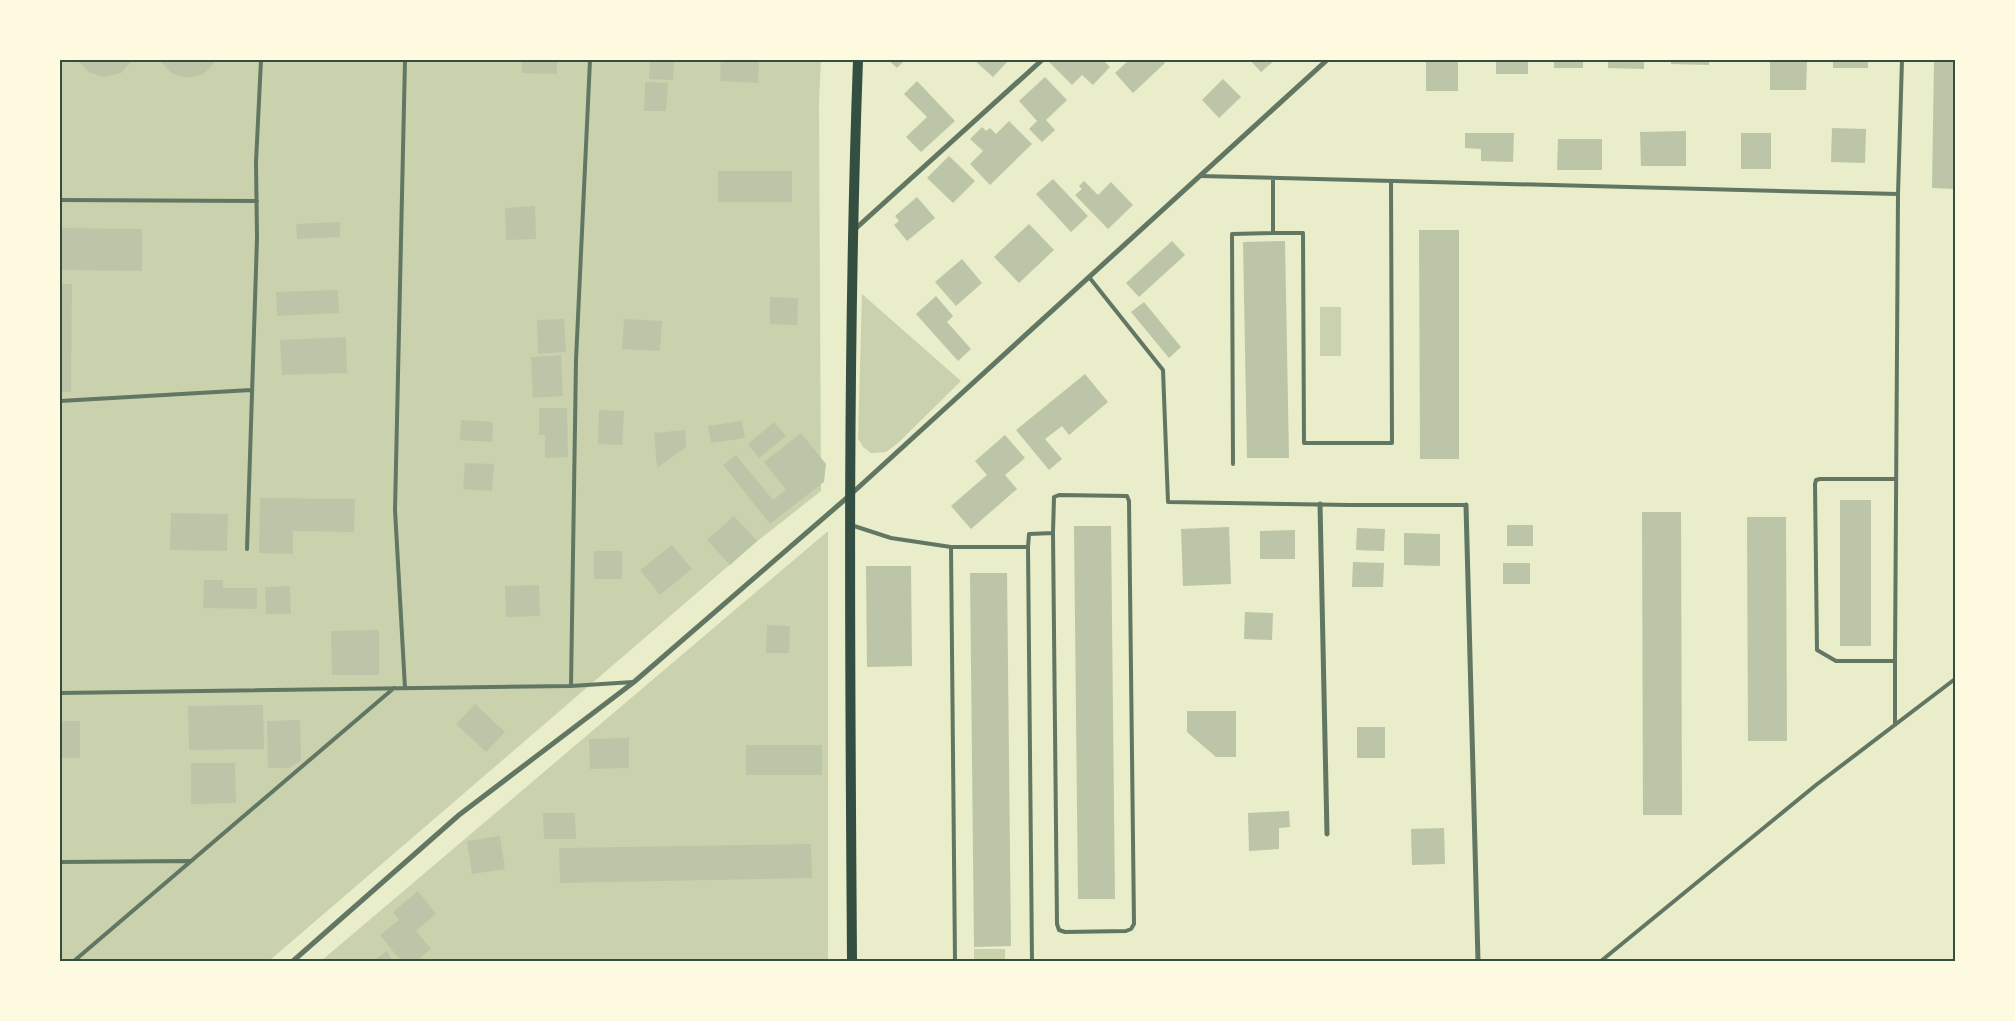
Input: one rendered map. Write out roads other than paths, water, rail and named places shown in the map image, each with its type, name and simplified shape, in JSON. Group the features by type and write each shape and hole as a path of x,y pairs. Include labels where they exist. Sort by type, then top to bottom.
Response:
{"main road":[{"path":"852,961 849,496 852,232 858,60"}],"street":[{"path":"852,232 1042,60"},
{"path":"293,961 460,814 634,682 849,496 1327,60"},
{"path":"1320,504 1327,834"},
{"path":"1466,505 1478,961"}],"lane":[{"path":"247,548 257,201 256,162 261,60"},
{"path":"405,60 395,510 405,688"},
{"path":"571,686 576,360 590,60"},
{"path":"1895,725 1898,194 1902,60"},
{"path":"1200,176 1898,194"},
{"path":"1272,178 1273,233"},
{"path":"1233,464 1232,234 1303,233 1304,443 1392,443 1392,182"},
{"path":"60,200 257,201"},
{"path":"1089,277 1163,370 1168,502 1466,505"},
{"path":"60,401 252,390"},
{"path":"1895,661 1836,661 1817,650 1815,484 1816,480 1820,479 1896,479"},
{"path":"1059,495 1123,495 1127,496 1129,500 1134,924 1126,932 1065,932 1059,930 1057,924 1053,533 1054,497 1059,495"},
{"path":"849,524 891,538 951,547 1028,547"},
{"path":"1032,961 1028,547 1029,534 1053,533"},
{"path":"951,547 955,961"},
{"path":"1601,961 1816,785 1955,679"},
{"path":"60,693 571,686 634,682"},
{"path":"74,961 394,688"},
{"path":"60,862 191,861"}]}
